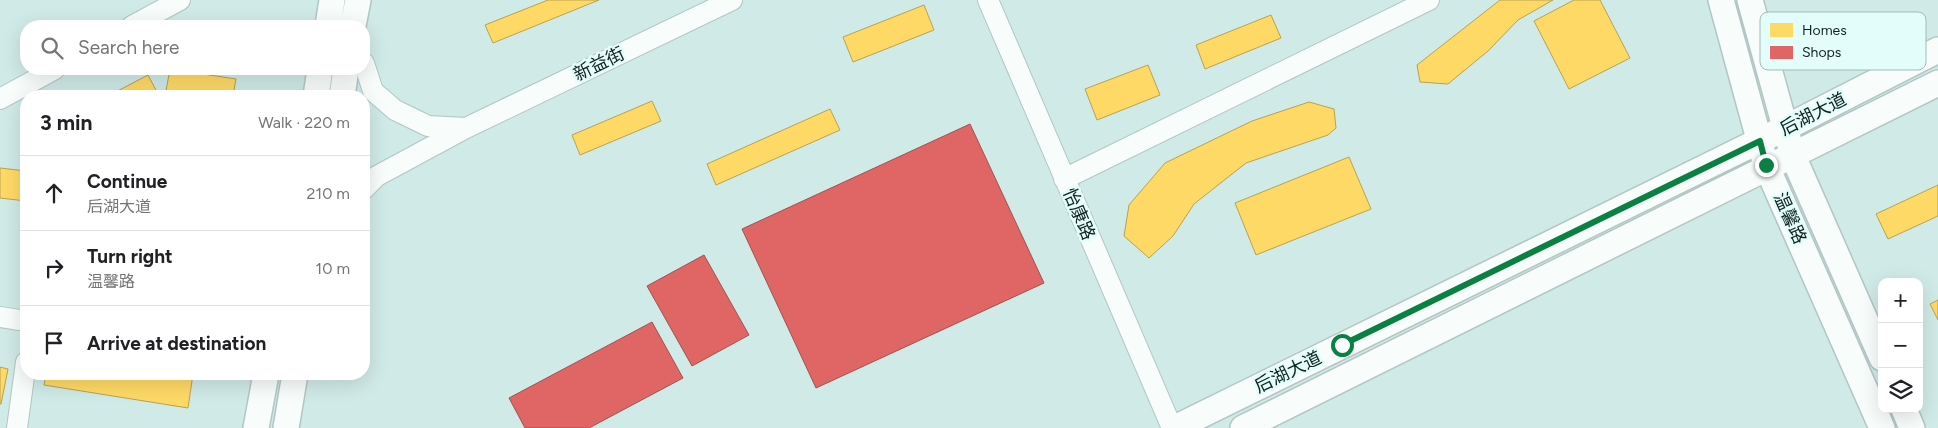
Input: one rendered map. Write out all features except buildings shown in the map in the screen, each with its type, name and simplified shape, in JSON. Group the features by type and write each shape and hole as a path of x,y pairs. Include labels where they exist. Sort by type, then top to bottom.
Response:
{"main road":[{"path":"329,20 332,0"},
{"name":"温馨路","path":"1721,0 1768,168 1882,428"},
{"name":"温馨路","path":"1750,0 1760,37"},
{"path":"354,20 358,1"},
{"name":"后湖大道","path":"1926,56 1938,50"},
{"name":"温馨路","path":"1769,70 1793,156 1878,349"},
{"name":"后湖大道","path":"1174,428 1760,141 1899,70"},
{"path":"317,90 319,75"},
{"path":"343,90 345,75"},
{"name":"后湖大道","path":"1244,428 1938,83"},
{"path":"256,428 265,380"},
{"path":"286,428 294,380"},
{"path":"1906,413 1912,428"}],"street":[{"path":"143,20 180,0"},
{"name":"新益街","path":"370,183 377,176 466,128 732,0"},
{"name":"怡康路","path":"988,0 1064,179 1174,428"},
{"path":"1064,179 1429,0"},
{"path":"357,20 358,1"},
{"path":"0,99 44,75"},
{"path":"368,75 373,91 395,110 428,126 466,128"},
{"path":"0,317 20,320"},
{"path":"17,428 24,380"}],"route":[{"path":"1342,345 1760,141 1766,165"}]}
